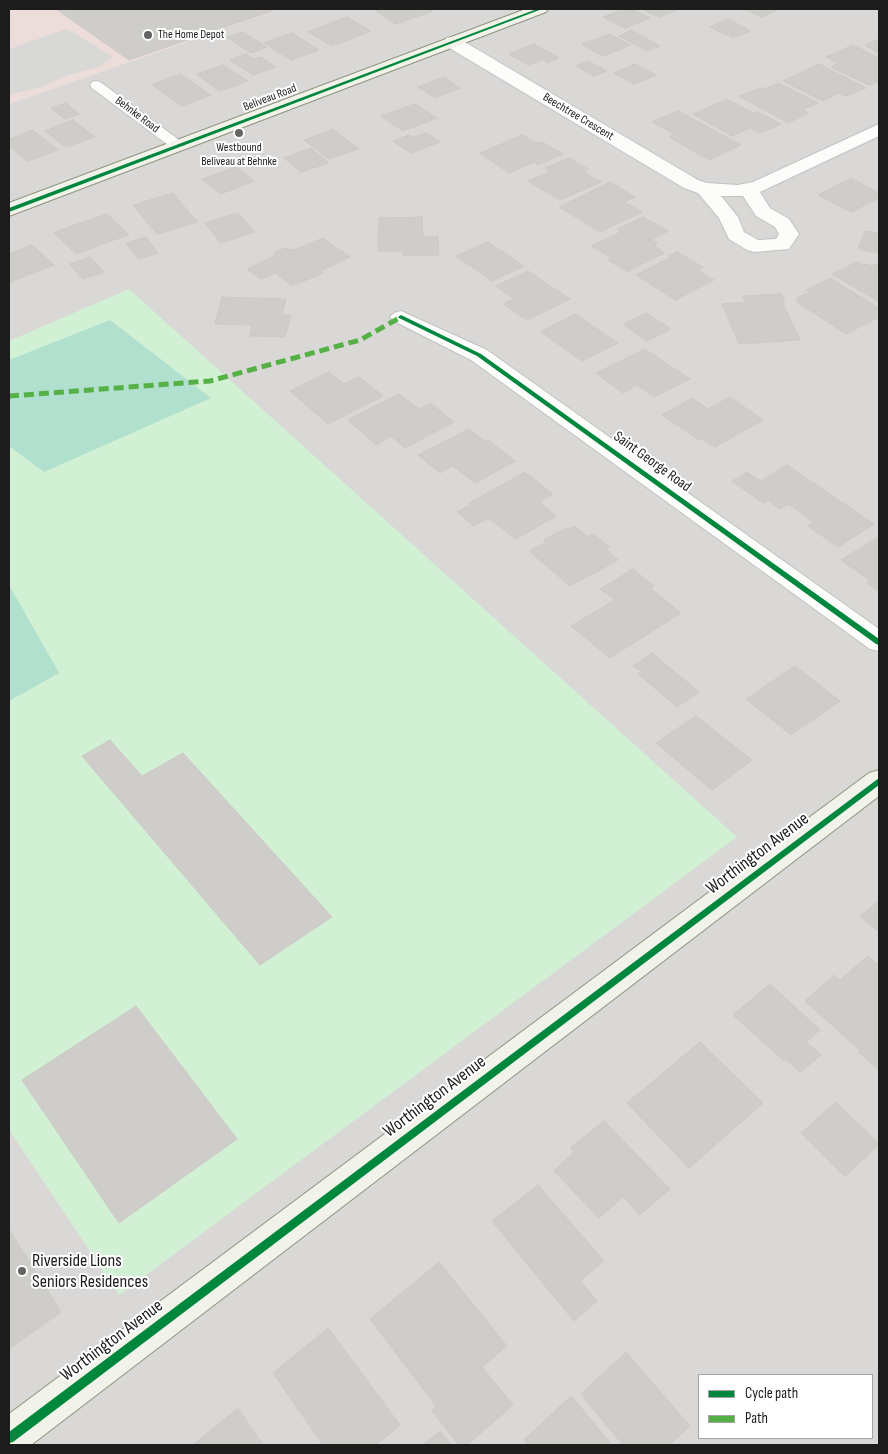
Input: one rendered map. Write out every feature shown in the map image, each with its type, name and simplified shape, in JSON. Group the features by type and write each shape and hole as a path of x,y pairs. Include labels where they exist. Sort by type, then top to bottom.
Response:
{"street":[{"name":"Beliveau Road","path":"9,210 540,9"},
{"name":"Beechtree Crescent","path":"452,42 691,184 705,189 721,191 760,186 879,129"},
{"name":"Beechtree Crescent","path":"705,189 728,216 736,235 754,246 782,245 789,234 782,223 763,212 748,188"},
{"name":"Saint George Road","path":"401,317 479,355 879,642"},
{"name":"Worthington Avenue","path":"9,1438 879,781"}],"lane":[{"name":"Behnke Road","path":"96,85 177,145"}],"shaded area":[{"path":"9,9 280,9 9,104"},
{"path":"280,9 879,9 879,1445 9,1445 9,104"},
{"path":"67,29 113,57 99,67 68,75 42,87 9,95 9,49"}],"green space":[{"path":"129,289 737,837 119,1295 9,1130 9,341"},
{"path":"110,320 211,398 44,472 9,446 9,360"},
{"path":"9,585 59,673 9,701"}],"building":[{"name":"The Home Depot","path":"56,9 278,9 129,60"},
{"path":"383,9 429,9 433,11 396,24 376,11"},
{"path":"624,9 632,9 650,18 625,28 603,17"},
{"path":"642,9 679,9 659,17"},
{"path":"744,9 779,9 762,17"},
{"path":"347,17 371,31 332,46 308,32"},
{"path":"728,19 751,31 733,38 710,27"},
{"path":"631,30 660,46 647,51 619,36"},
{"path":"243,32 267,47 251,53 226,37"},
{"path":"292,33 319,50 291,60 264,43"},
{"path":"610,34 631,45 603,56 582,44"},
{"path":"879,39 879,53 865,45"},
{"path":"534,44 559,58 548,63 542,60 528,65 509,54"},
{"path":"853,45 879,58 879,81 869,85 831,67 838,63 826,57"},
{"path":"246,54 254,59 261,57 276,67 253,75 230,60"},
{"path":"588,61 607,71 594,76 576,66"},
{"path":"635,64 656,75 634,84 614,73"},
{"path":"819,64 866,88 846,96 839,93 823,101 783,81"},
{"path":"223,65 248,81 220,91 196,74"},
{"path":"180,74 211,95 182,106 152,85"},
{"path":"444,77 460,88 435,98 418,87"},
{"path":"778,83 818,103 802,110 809,113 788,123 739,96"},
{"path":"727,99 755,114 758,112 781,124 761,133 750,128 732,136 693,114"},
{"path":"66,103 79,114 64,119 51,108"},
{"path":"415,104 437,118 403,131 381,116"},
{"path":"678,111 741,145 709,160 669,137 675,134 652,122"},
{"path":"73,120 95,137 66,147 45,131"},
{"path":"333,129 359,149 329,159 304,140"},
{"path":"33,130 58,150 28,161 9,146 9,139"},
{"path":"426,133 440,142 411,153 393,141 409,135 413,137"},
{"path":"523,135 535,142 544,143 563,154 538,165 534,162 509,173 480,153"},
{"path":"311,148 329,163 301,172 284,158"},
{"path":"569,158 588,169 583,172 601,182 560,200 528,181 551,172 545,168"},
{"path":"236,167 254,181 221,194 202,179"},
{"path":"851,178 879,193 879,198 851,212 818,195"},
{"path":"610,182 635,197 624,202 642,212 600,232 559,207"},
{"path":"173,193 197,222 157,234 133,205"},
{"path":"238,213 255,232 221,243 205,223"},
{"path":"107,214 129,235 102,244 80,223"},
{"path":"422,217 423,237 438,236 439,255 403,255 403,251 378,251 379,218"},
{"path":"643,217 668,231 651,240 657,243 654,245 664,253 627,272 608,260 612,258 591,246 621,232 617,229"},
{"path":"80,223 102,244 76,254 54,233"},
{"path":"865,231 879,233 879,253 858,249"},
{"path":"146,237 158,253 139,259 126,243"},
{"path":"323,238 350,257 320,271 323,273 292,286 275,273 261,279 247,269 274,256 275,252 285,248 294,250"},
{"path":"488,242 524,266 492,281 456,256"},
{"path":"32,245 54,265 27,275 9,259 9,254"},
{"path":"677,252 703,267 698,270 714,280 675,300 636,275"},
{"path":"90,257 104,272 83,279 69,264"},
{"path":"9,259 27,275 9,283"},
{"path":"857,262 871,266 879,263 879,302 832,274"},
{"path":"528,271 570,299 527,320 503,304 514,299 496,286"},
{"path":"830,278 879,308 879,317 846,334 797,302 797,298 805,294 814,295 806,290"},
{"path":"781,294 785,302 782,302 800,340 739,344 722,304 746,302 743,296"},
{"path":"222,297 286,299 282,315 291,316 285,337 250,336 252,325 215,324"},
{"path":"646,313 671,329 647,341 623,324"},
{"path":"575,314 618,343 582,361 541,332"},
{"path":"645,349 690,379 654,397 637,385 623,393 596,373"},
{"path":"329,372 344,384 359,377 383,396 328,424 290,391"},
{"path":"399,394 419,409 430,403 454,422 405,448 391,436 376,445 348,420"},
{"path":"730,397 763,420 715,447 702,439 699,440 662,415 692,398 708,409"},
{"path":"469,429 486,442 488,440 515,461 475,483 453,466 440,473 418,455"},
{"path":"787,465 874,524 838,547 808,526 814,522 789,504 780,509 768,500 763,503 732,481 747,472 761,481"},
{"path":"525,472 553,494 539,502 556,516 516,539 489,518 474,526 457,512 470,505 469,503"},
{"path":"574,526 588,536 593,534 610,547 605,549 618,560 570,586 529,551 546,542 544,540 566,528"},
{"path":"878,537 879,592 867,583 870,581 841,560"},
{"path":"633,569 654,586 650,588 681,613 610,658 571,626 615,600 600,589"},
{"path":"652,653 699,692 677,707 638,674 641,671 633,666"},
{"path":"795,666 840,701 791,735 746,699"},
{"path":"696,716 752,760 712,790 656,743"},
{"path":"110,740 142,776 183,753 332,917 260,965 82,756"},
{"path":"879,901 879,932 860,916"},
{"path":"868,956 879,966 879,1070 858,1052 861,1051 805,1001 834,975 840,980"},
{"path":"770,984 820,1030 806,1042 821,1055 800,1072 786,1059 784,1061 733,1015"},
{"path":"136,1006 237,1139 119,1223 22,1080"},
{"path":"700,1042 763,1103 689,1168 627,1103"},
{"path":"836,1102 879,1144 845,1177 801,1133"},
{"path":"604,1121 670,1189 640,1215 623,1197 599,1218 554,1171 574,1152 570,1148"},
{"path":"538,1185 604,1261 580,1281 597,1301 574,1321 492,1221"},
{"name":"Riverside Lions Seniors Residences","path":"9,1229 61,1312 9,1349"},
{"path":"439,1262 507,1346 482,1367 513,1405 467,1445 459,1445 432,1411 436,1406 370,1319"},
{"path":"328,1328 400,1425 376,1445 323,1445 273,1373"},
{"path":"626,1352 690,1426 669,1445 623,1445 581,1394"},
{"path":"571,1396 612,1445 528,1445 524,1440"},
{"path":"238,1408 263,1445 193,1445"},
{"path":"440,1431 451,1445 423,1445"}],"marked path":[{"path":"9,396 210,381 360,340 401,317"}],"cycle path":[{"path":"9,210 540,9"},
{"path":"401,317 479,355 879,642"},
{"path":"9,1438 879,781"}],"place":[{"name":"The Home Depot","path":"148,35"},
{"name":"Westbound Beliveau at Behnke","path":"239,133"},
{"name":"Riverside Lions Seniors Residences","path":"22,1271"}]}
